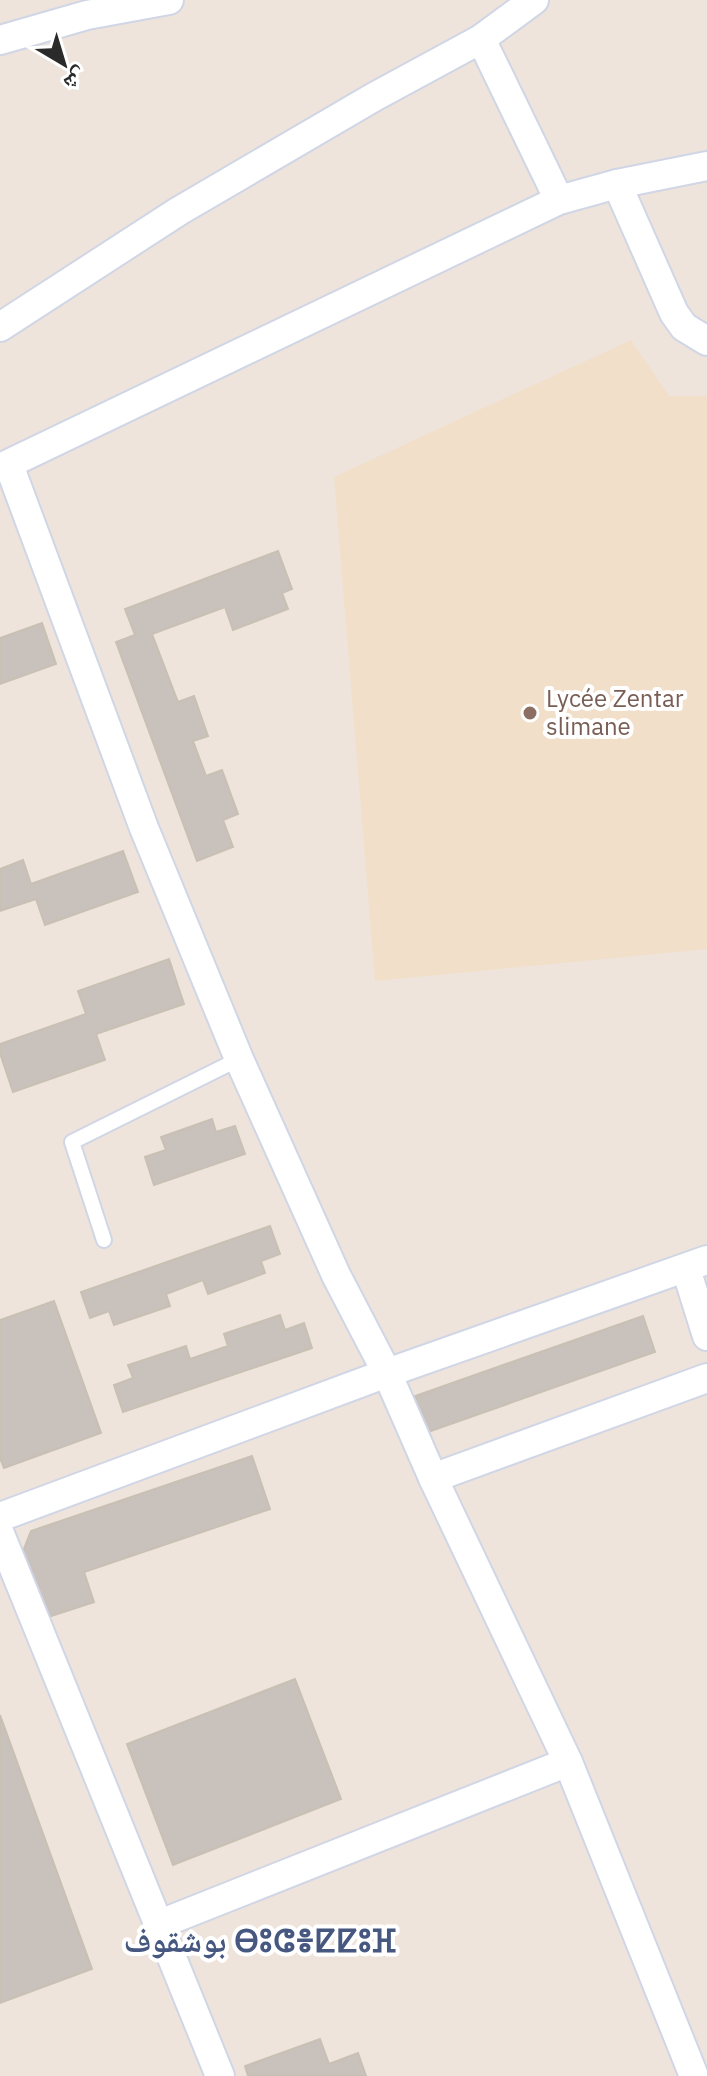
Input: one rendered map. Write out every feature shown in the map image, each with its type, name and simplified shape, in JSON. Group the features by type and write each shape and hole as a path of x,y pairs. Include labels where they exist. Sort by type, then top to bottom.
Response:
{"street":[{"path":"0,40 87,15 169,0"},
{"path":"0,327 179,211 374,97 481,39 534,0"},
{"path":"481,39 559,200"},
{"path":"694,2076 568,1762 433,1478 387,1373 336,1275 239,1059 138,813 4,466 559,200 617,184 707,166"},
{"path":"617,184 674,313 684,327 707,341"},
{"path":"0,1517 387,1373 696,1265 707,1336"},
{"path":"433,1478 707,1378"},
{"path":"0,1534 220,2076"},
{"path":"160,1924 568,1762"}],"lane":[{"path":"104,1240 72,1142 239,1059"}],"shaded area":[{"name":"Lycée Zentar slimane","path":"631,340 669,396 707,396 707,949 375,981 334,477"}],"building":[{"path":"278,551 292,589 282,593 288,609 233,630 225,607 152,634 178,702 194,696 208,736 193,741 206,776 222,770 238,814 223,820 233,847 197,861 116,642 135,635 125,609"},
{"path":"42,623 56,664 0,684 0,638"},
{"path":"123,851 138,892 45,925 36,899 0,911 0,869 23,860 31,884"},
{"path":"169,959 184,1004 96,1034 105,1060 13,1092 0,1044 86,1014 78,991"},
{"path":"212,1119 216,1132 235,1126 245,1154 154,1185 145,1157 166,1150 161,1137"},
{"path":"270,1226 280,1254 261,1261 265,1273 208,1294 203,1280 166,1294 170,1306 114,1325 109,1311 90,1318 81,1292"},
{"path":"54,1301 101,1433 4,1468 0,1458 0,1320"},
{"path":"280,1315 285,1330 304,1323 312,1348 123,1412 114,1385 133,1378 128,1365 186,1346 190,1359 228,1346 224,1334"},
{"path":"643,1316 655,1352 428,1432 415,1396"},
{"path":"252,1456 270,1509 84,1572 94,1602 36,1621 18,1564 31,1531"},
{"path":"295,1679 341,1799 173,1865 127,1744"},
{"path":"0,1715 92,1969 0,2003"},
{"path":"320,2039 329,2064 358,2053 366,2076 248,2076 245,2066"}],"place":[{"name":"Lycée Zentar slimane","path":"530,713"}],"district":[{"name":"بوشقوف ⴱⵓⵛⴻⵇⵇⵓⴼ","path":"260,1941"}]}
